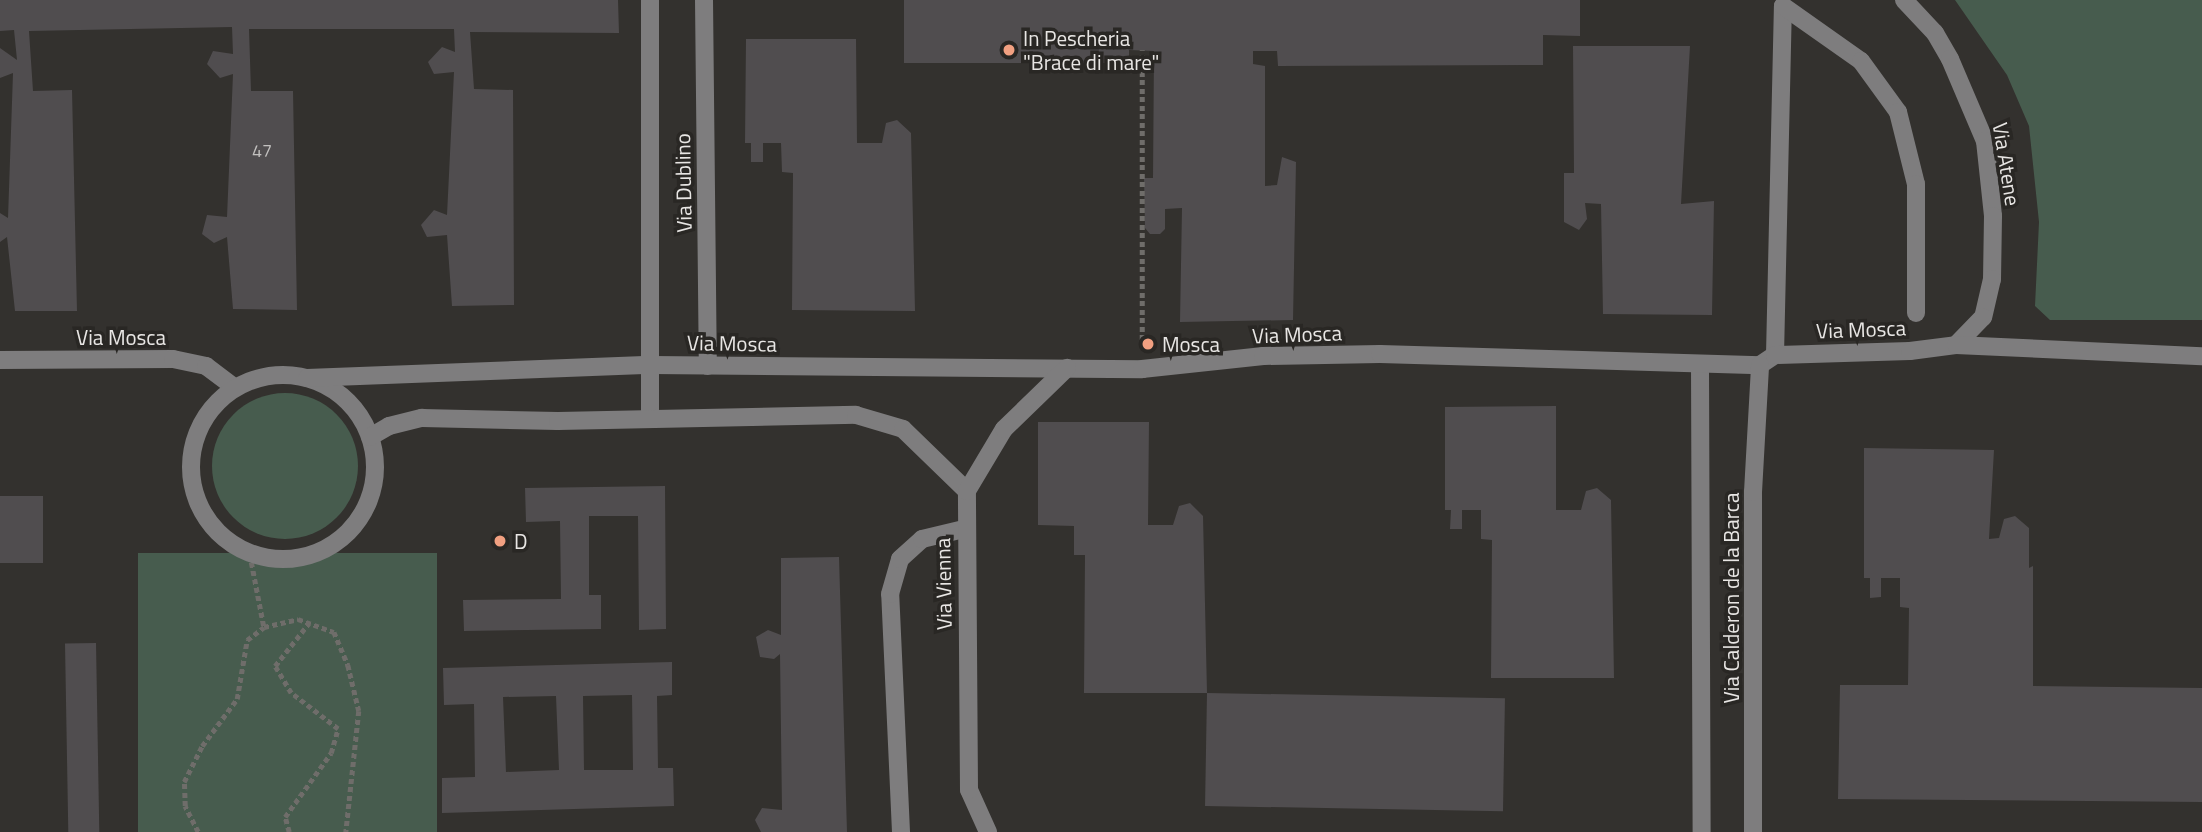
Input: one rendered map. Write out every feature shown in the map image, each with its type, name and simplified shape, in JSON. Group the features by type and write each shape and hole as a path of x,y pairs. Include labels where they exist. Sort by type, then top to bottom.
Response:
{"street":[{"name":"Via Dublino","path":"650,0 650,419"},
{"name":"Via Dublino","path":"704,0 708,366"},
{"name":"Via Atene","path":"1904,0 1935,33 1964,84 1985,141 1993,216 1992,279 1983,317 1956,345"},
{"path":"1760,365 1775,355 1783,6 1861,61 1898,112 1916,184 1916,313"},
{"name":"Via Mosca","path":"1775,355 1910,351 1956,345 2202,356"},
{"name":"Via Mosca","path":"307,378 651,365 1142,369 1263,356 1380,354 1569,356 1700,365 1760,365"},
{"name":"Via Mosca","path":"0,360 173,359 206,366 235,388"},
{"name":"Via Calderon de la Barca","path":"1700,365 1702,832"},
{"name":"Via Calderon de la Barca","path":"1753,832 1753,492 1760,365"},
{"name":"Via Vienna","path":"988,832 969,790 964,529 967,491 1004,429 1067,368"},
{"path":"279,374 307,378 332,388 356,410 370,437 376,466 371,495 342,538 320,552 294,559 250,554 212,527 195,498 190,470 199,427 214,406 235,388 279,374"},
{"path":"370,437 389,426 422,418 650,419 856,415 902,429 967,491"},
{"path":"901,832 890,594 900,559 922,539 964,529"}],"path":[{"path":"1142,50 1142,369"},
{"path":"250,554 264,627"},
{"path":"198,832 185,806 184,782 202,746 237,699 247,640 264,627 298,619 334,632 348,665 359,711 346,832"},
{"path":"289,832 285,817 331,753 338,729 292,693 275,666 309,623"}],"green space":[{"path":"1955,0 2202,0 2202,320 2050,320 2035,306 2039,222 2029,126 2007,75"},
{"path":"285,393 313,398 337,414 353,438 358,466 353,494 337,518 313,534 285,539 257,534 233,518 217,494 212,466 217,438 233,414 257,398"},
{"path":"138,553 437,553 437,832 138,832"}],"building":[{"path":"0,0 618,0 619,33 470,32 474,89 513,90 514,305 452,306 447,235 427,237 421,225 434,210 447,215 454,72 434,74 428,62 442,47 455,52 454,29 249,29 251,91 293,91 297,310 233,309 227,237 214,243 202,234 207,215 227,217 233,74 220,78 207,64 213,51 233,54 232,27 29,31 33,91 72,90 77,311 15,311 7,237 0,242 0,213 8,218 13,73 0,78 0,48 17,60 14,30 0,31"},
{"path":"904,0 1580,0 1580,36 1543,35 1543,65 1278,66 1277,51 1253,51 1253,64 1265,66 1265,186 1277,185 1282,157 1296,162 1293,320 1180,322 1182,208 1165,209 1165,229 1160,234 1150,234 1145,228 1144,178 1153,178 1154,51 1129,50 1129,63 904,63"},
{"path":"746,39 856,39 857,143 882,143 886,123 897,120 911,133 915,311 792,310 793,173 782,172 781,143 763,143 763,162 751,162 751,143 745,143"},
{"path":"1573,46 1690,46 1681,204 1714,201 1712,315 1603,314 1601,204 1585,203 1587,219 1579,230 1564,222 1564,173 1574,173"},
{"path":"1556,406 1556,510 1581,510 1586,491 1597,488 1611,500 1614,678 1491,678 1492,540 1481,539 1481,510 1462,510 1462,529 1450,529 1451,510 1445,510 1445,407"},
{"path":"1038,422 1149,422 1148,525 1173,525 1179,506 1190,503 1203,516 1207,693 1084,693 1085,555 1074,555 1074,526 1038,525"},
{"path":"1864,448 1994,450 1989,539 1999,538 2004,519 2015,516 2029,528 2029,568 2033,566 2033,686 2202,688 2202,802 1838,799 1840,685 1908,685 1909,608 1900,607 1900,578 1881,578 1881,597 1870,598 1870,578 1864,578"},
{"path":"665,486 666,629 639,630 638,516 589,516 589,595 601,595 601,629 464,631 463,600 561,599 560,521 526,522 525,488"},
{"path":"0,496 43,496 43,563 0,563"},
{"path":"839,557 847,832 761,832 755,820 762,808 782,810 780,654 774,659 760,657 756,637 768,630 781,635 781,558"},
{"path":"96,643 99,832 68,832 65,644"},
{"path":"672,662 672,695 657,696 658,768 673,768 674,806 442,813 442,778 475,777 474,704 444,705 443,668","holes":["632,695 633,770 584,770 583,696","556,696 559,770 506,772 503,697"]},
{"path":"1207,693 1505,698 1503,811 1205,806"}],"place":[{"name":"In Pescheria \"Brace di mare\"","path":"1009,50"},
{"name":"Mosca","path":"1148,344"},
{"name":"D","path":"500,541"}]}
